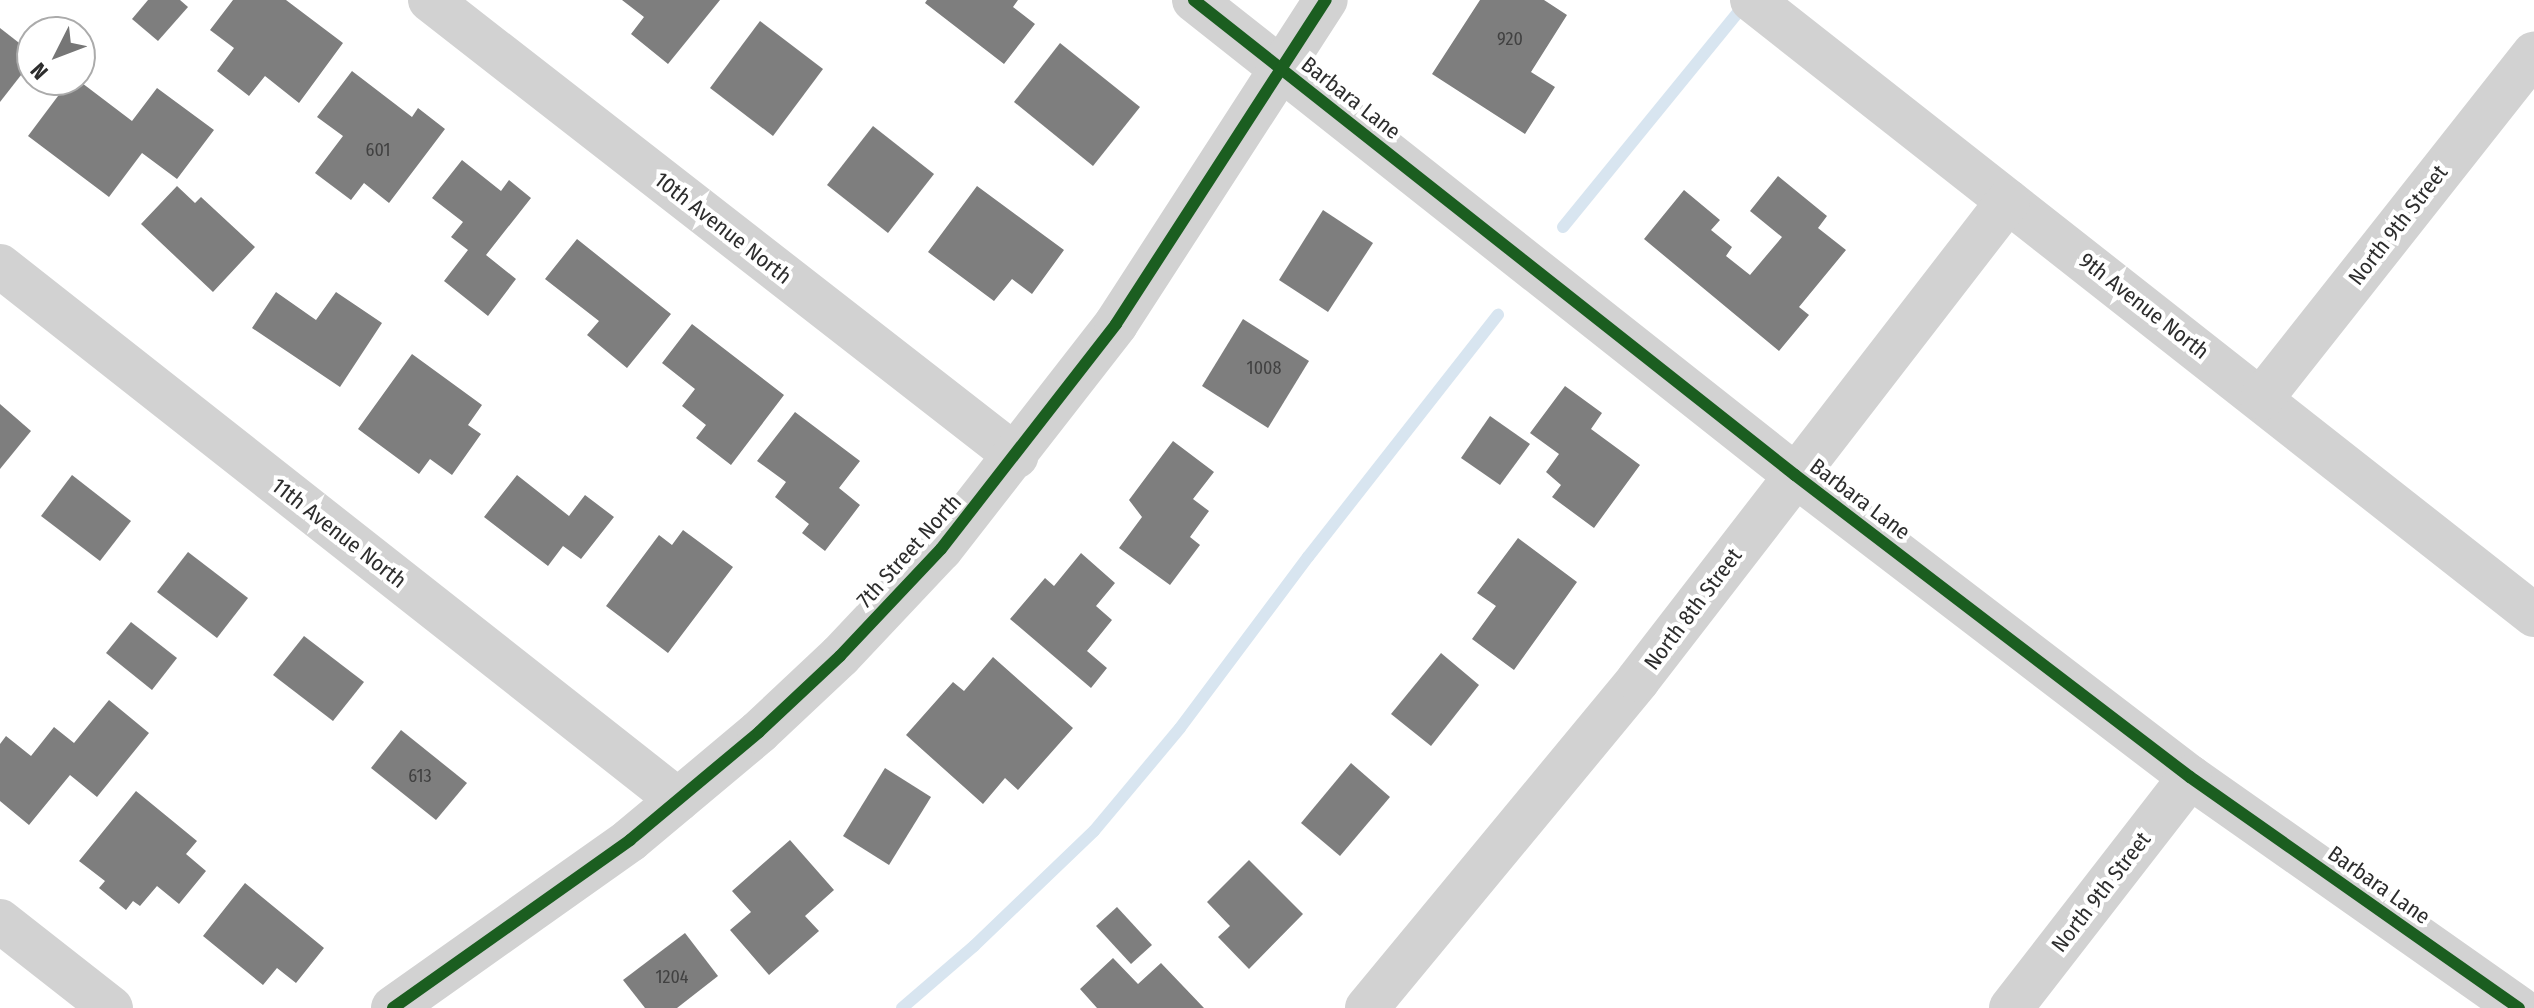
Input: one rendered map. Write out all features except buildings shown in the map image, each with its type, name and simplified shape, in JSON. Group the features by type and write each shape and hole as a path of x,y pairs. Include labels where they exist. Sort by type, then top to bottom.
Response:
{"street":[{"name":"10th Avenue North","path":"430,0 1016,456"},
{"name":"Barbara Lane","path":"1194,0 1795,475 2190,777 2519,1008"},
{"name":"7th Street North","path":"393,1008 630,840 678,800 759,732 840,656 941,549 1116,324 1326,0"},
{"name":"9th Avenue North","path":"1752,0 2262,398 2534,615"},
{"name":"North 9th Street","path":"2262,398 2534,53"},
{"name":"North 8th Street","path":"1367,1008 1638,680 2008,201"},
{"name":"11th Avenue North","path":"0,266 678,800"},
{"name":"North 9th Street","path":"2011,1008 2190,777"},
{"path":"0,921 111,1008"}],"waterway":[{"path":"1563,227 1746,3"},
{"path":"902,1008 974,946 1094,831 1180,728 1308,557 1498,315"}],"cycle path":[{"path":"1194,0 1795,475 2190,777 2519,1008"},
{"path":"393,1008 630,840 759,732 840,656 941,549 1116,324 1326,0"}]}
